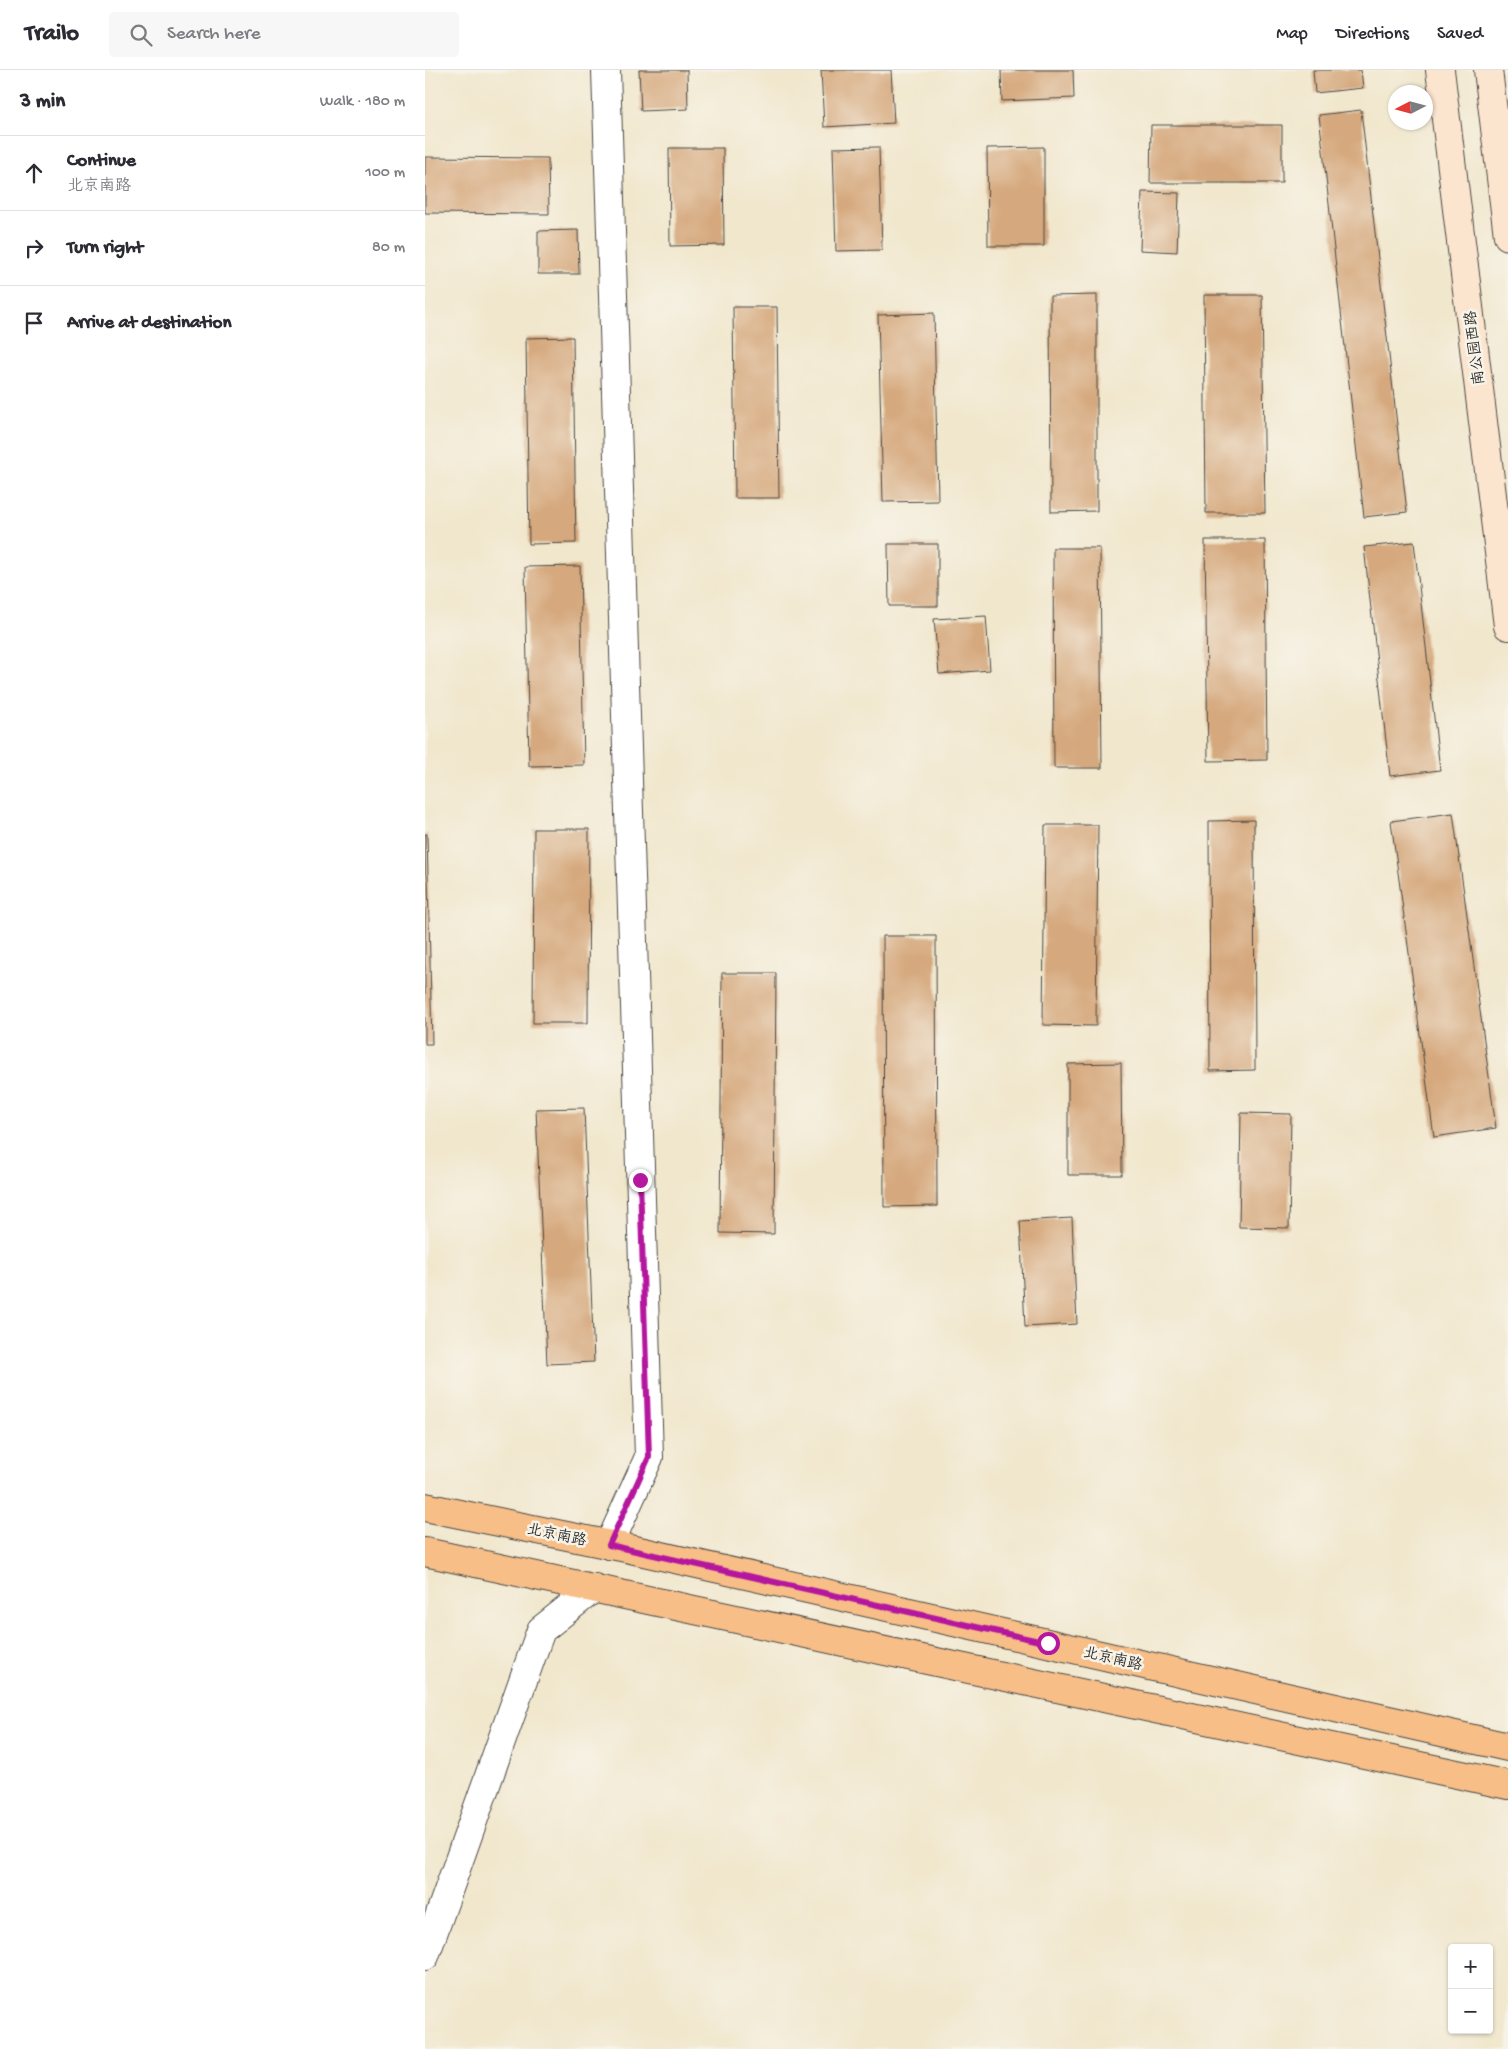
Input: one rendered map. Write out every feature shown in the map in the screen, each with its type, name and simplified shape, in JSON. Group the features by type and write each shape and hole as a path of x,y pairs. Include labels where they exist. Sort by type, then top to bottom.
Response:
{"main road":[{"name":"南公园西路","path":"1441,70 1508,626"},
{"path":"1488,70 1508,236"},
{"name":"北京南路","path":"425,1507 609,1545 1508,1747"},
{"path":"425,1552 1508,1784"}],"street":[{"path":"606,70 649,1457 609,1545"},
{"path":"425,1956 541,1630 594,1588"}],"building":[{"path":"639,70 687,70 688,109 641,111"},
{"path":"821,70 891,70 894,123 824,127"},
{"path":"1001,70 1073,70 1074,98 1002,101"},
{"path":"1313,70 1361,70 1363,88 1315,93"},
{"path":"1361,110 1407,512 1364,517 1319,115"},
{"path":"1151,125 1282,125 1282,183 1150,183"},
{"path":"879,147 882,250 836,251 833,148"},
{"path":"1044,147 1044,246 988,246 987,148"},
{"path":"669,148 723,148 724,245 670,246"},
{"path":"425,157 548,158 549,214 425,213"},
{"path":"1142,192 1179,193 1177,252 1140,250"},
{"path":"578,230 579,274 538,274 538,231"},
{"path":"1097,295 1097,511 1051,512 1050,296"},
{"path":"1204,295 1262,295 1265,513 1206,513"},
{"path":"733,307 777,307 779,498 735,498"},
{"path":"934,313 938,501 883,502 878,315"},
{"path":"573,337 576,543 529,544 526,338"},
{"path":"1205,540 1265,540 1267,760 1208,761"},
{"path":"1414,542 1440,770 1390,776 1364,547"},
{"path":"888,544 938,544 938,606 889,606"},
{"path":"1053,548 1100,548 1102,768 1054,768"},
{"path":"580,566 584,765 529,766 525,567"},
{"path":"986,616 990,670 939,674 934,619"},
{"path":"1453,813 1496,1128 1434,1137 1391,821"},
{"path":"1254,820 1255,1070 1210,1071 1209,821"},
{"path":"1045,825 1098,825 1096,1026 1043,1025"},
{"path":"534,829 589,829 588,1023 533,1023"},
{"path":"425,834 427,834 432,1044 425,1044"},
{"path":"883,936 936,936 937,1206 884,1207"},
{"path":"722,973 776,973 774,1234 720,1233"},
{"path":"1121,1063 1122,1175 1068,1175 1068,1064"},
{"path":"584,1108 594,1362 547,1364 536,1109"},
{"path":"1241,1113 1291,1114 1289,1228 1239,1227"},
{"path":"1072,1218 1077,1324 1025,1327 1020,1221"}],"route":[{"path":"640,1180 649,1457 609,1545 1048,1643"}]}
